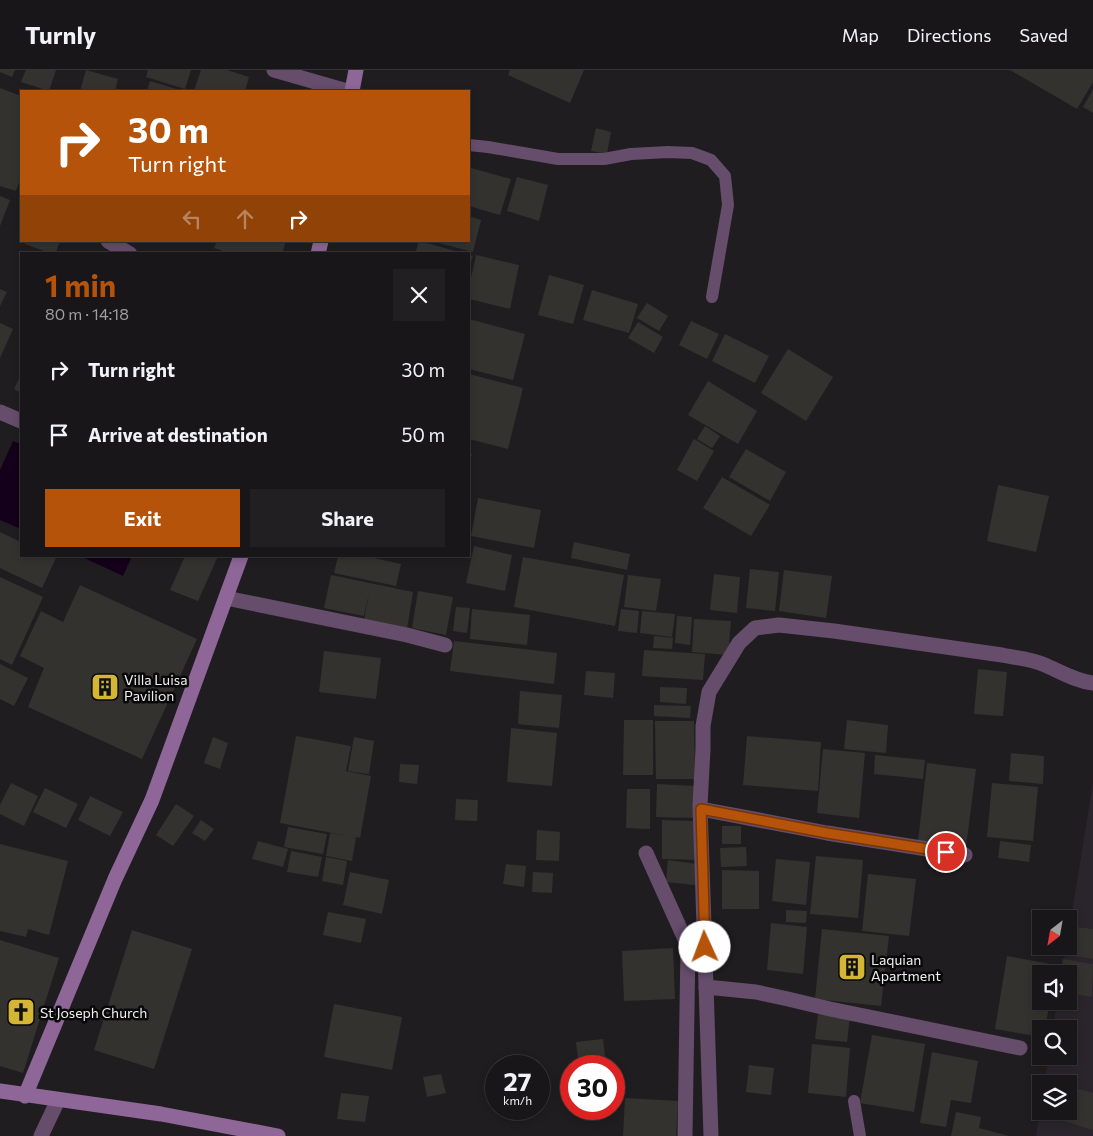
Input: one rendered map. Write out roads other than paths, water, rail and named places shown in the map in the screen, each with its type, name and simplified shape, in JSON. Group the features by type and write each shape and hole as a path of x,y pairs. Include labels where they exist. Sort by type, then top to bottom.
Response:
{"street":[{"path":"274,70 344,90"},
{"path":"352,90 356,70"},
{"path":"110,242 127,252"},
{"path":"0,412 20,420"},
{"path":"25,1096 115,879 152,800 241,557"},
{"path":"226,598 408,635 446,645"},
{"path":"711,1136 701,809 702,726 709,692 739,643 755,628 779,625 834,631 1002,655 1043,664 1069,676 1093,683"},
{"path":"701,809 827,833 965,855"},
{"path":"646,853 688,946 685,1136"},
{"path":"706,986 788,998 830,1009 1020,1048"},
{"path":"0,1091 160,1114 278,1136"},
{"path":"41,1136 58,1100"}],"lane":[{"path":"470,145 558,158 604,159 631,154 668,152 692,153 712,160 725,176 728,205 712,297"},
{"path":"854,1101 860,1136"}],"place":[{"name":"Villa Luisa Pavilion","path":"105,687"},
{"name":"Laquian Apartment","path":"852,967"},
{"name":"St Joseph Church","path":"21,1012"}]}
